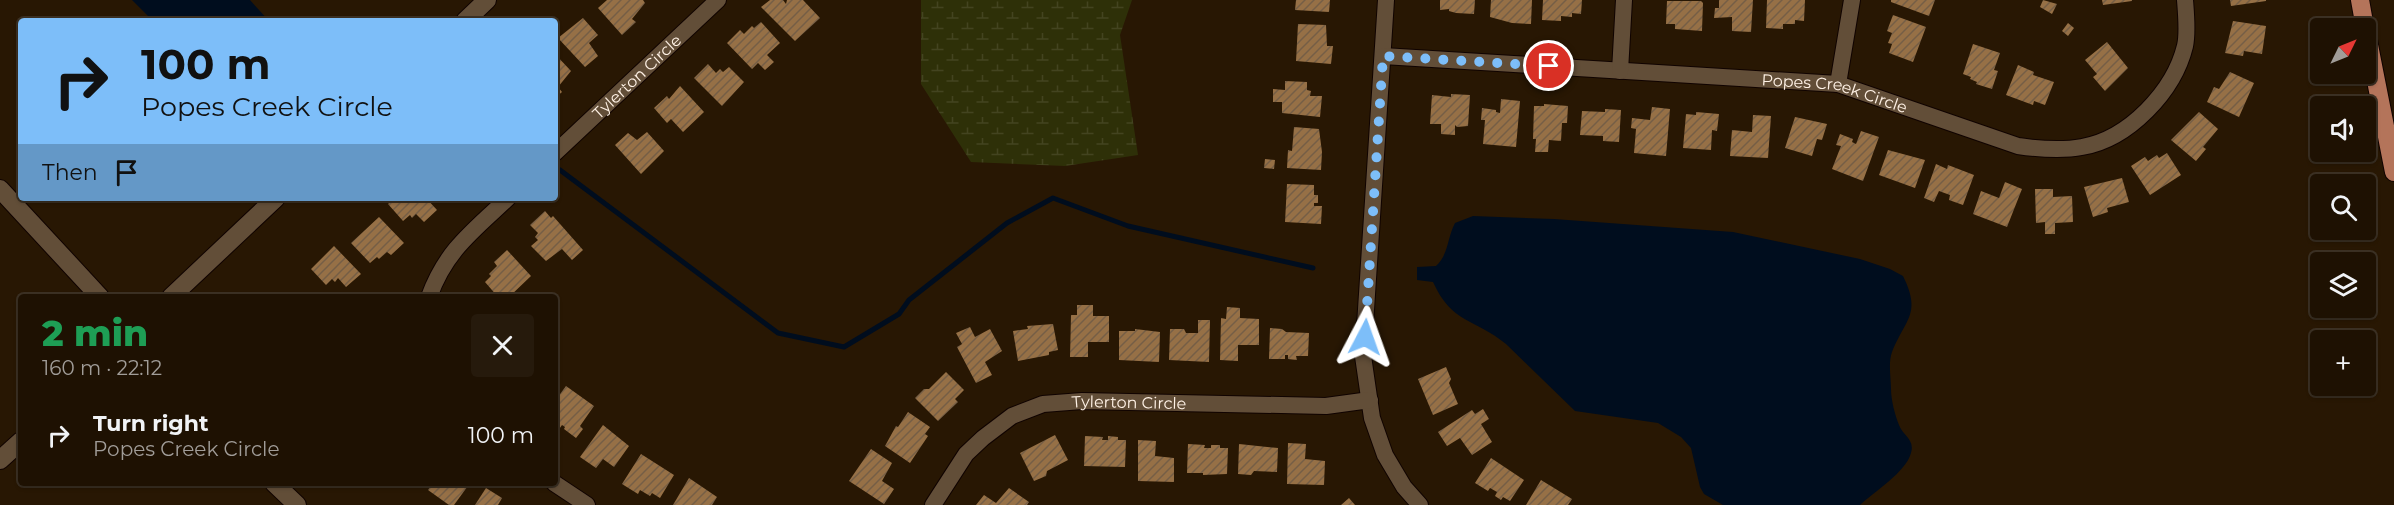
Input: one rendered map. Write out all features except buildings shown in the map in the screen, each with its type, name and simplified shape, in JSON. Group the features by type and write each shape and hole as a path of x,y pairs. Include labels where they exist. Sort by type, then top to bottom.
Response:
{"main road":[{"path":"2360,0 2363,18"},
{"path":"2376,83 2394,172"}],"street":[{"path":"468,18 487,0"},
{"name":"Tylerton Circle","path":"558,150 718,0"},
{"path":"1386,0 1363,356 1372,417 1385,455 1404,487 1420,505"},
{"path":"1620,71 1624,0"},
{"path":"1838,84 1852,0"},
{"name":"Popes Creek Circle","path":"1383,56 1838,84 2018,146 2047,150 2084,147 2112,136 2134,122 2156,100 2175,72 2186,44 2185,0"},
{"path":"0,189 97,294"},
{"path":"174,294 273,201"},
{"path":"430,294 437,274 452,252 505,201"},
{"name":"Tylerton Circle","path":"933,505 966,454 983,438 1012,416 1044,404 1082,401 1326,406 1370,400"},
{"path":"0,460 18,444"},
{"path":"277,486 297,505"},
{"path":"558,486 587,505"}],"green space":[{"path":"921,0 1132,0 1120,35 1138,155 1065,166 971,162 921,84"}],"water":[{"path":"132,0 250,0 266,18 150,18"},
{"path":"1473,216 1554,219 1733,232 1860,259 1903,276 1911,299 1910,316 1892,352 1890,370 1895,412 1901,429 1912,448 1908,460 1896,474 1860,505 1723,505 1704,494 1700,487 1691,448 1681,437 1658,423 1575,411 1506,344 1448,306 1433,282 1417,280 1417,267 1436,266 1440,261 1446,251 1455,223"}],"waterway":[{"path":"560,170 778,333 844,347 899,314 909,300 1007,223 1053,198 1128,226 1313,268"}],"route":[{"path":"1365,337 1383,56 1549,66"}]}
